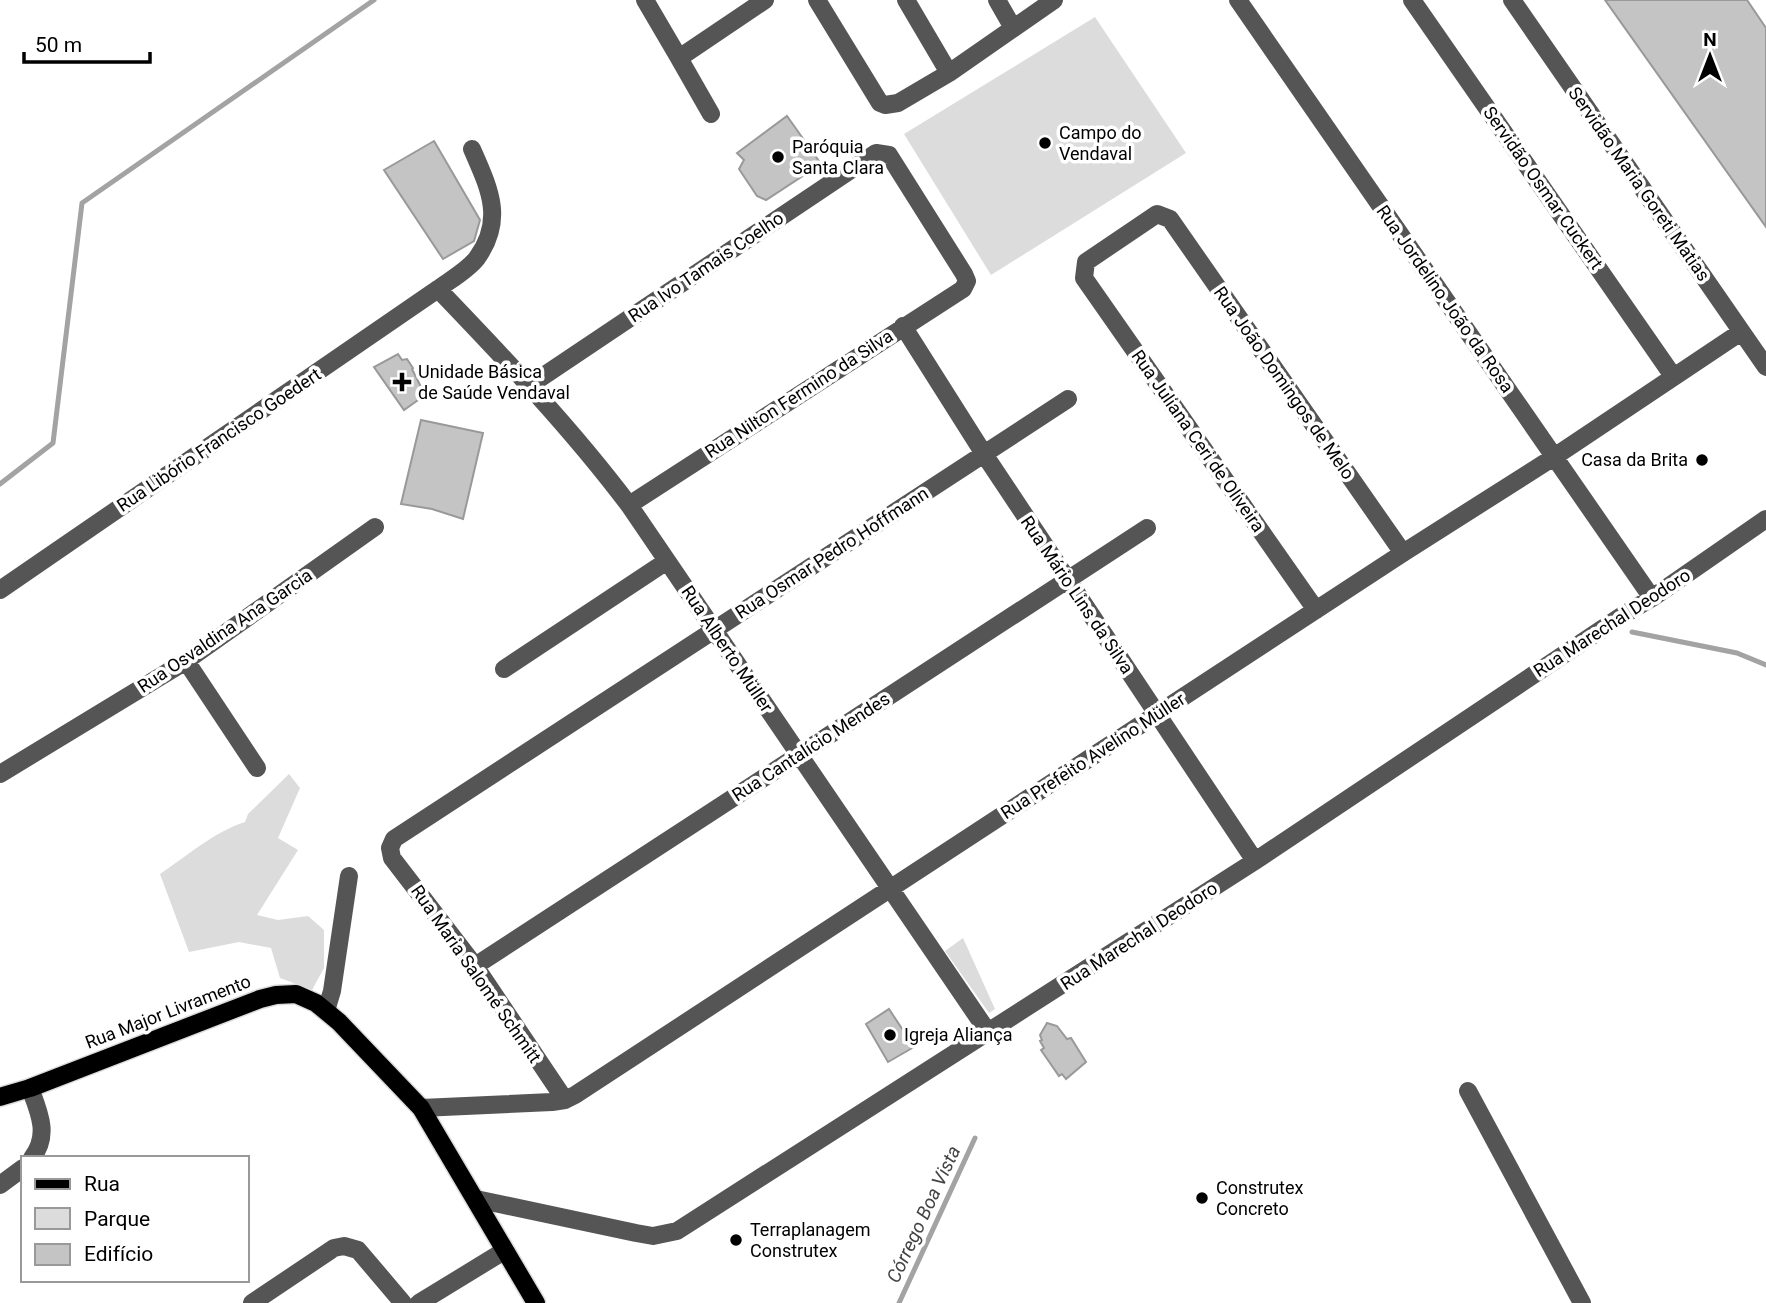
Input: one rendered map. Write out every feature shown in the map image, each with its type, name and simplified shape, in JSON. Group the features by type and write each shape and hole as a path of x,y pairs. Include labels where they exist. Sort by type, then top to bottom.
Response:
{"main road":[{"name":"Rua Major Livramento","path":"0,1097 30,1088 268,996 296,994 307,998 326,1011 421,1108 536,1303"}],"street":[{"path":"645,0 711,114"},
{"path":"679,58 765,0"},
{"path":"817,0 880,103 886,105 898,103 949,73 1054,0"},
{"path":"906,0 949,73"},
{"path":"998,0 1013,28"},
{"name":"Rua Jordelino João da Rosa","path":"1238,0 1652,598"},
{"name":"Servidão Osmar Cuckert","path":"1412,0 1673,376"},
{"name":"Servidão Maria Goreti Matias","path":"1512,0 1766,367"},
{"name":"Rua Libório Francisco Goedert","path":"0,590 438,289 476,260 491,232 493,211 489,187 472,149"},
{"name":"Rua Ivo Tamais Coelho","path":"530,385 876,153 890,155 967,281"},
{"name":"Rua João Domingos de Melo","path":"1084,271 1086,262 1157,214 1170,219 1403,553"},
{"name":"Rua Juliana Ceri de Oliveira","path":"1084,271 1084,278 1317,610"},
{"name":"Rua Nilton Fermino da Silva","path":"629,505 963,289 967,281"},
{"name":"Rua Alberto Müller","path":"438,289 530,385 581,443 629,505 988,1032"},
{"name":"Rua Mário Lins da Silva","path":"903,326 984,454 1255,861"},
{"name":"Rua Prefeito Avelino Müller","path":"421,1108 565,1100 1403,553 1555,457 1741,332"},
{"name":"Rua Osmar Pedro Hoffmann","path":"390,848 394,839 1068,399"},
{"name":"Rua Marechal Deodoro","path":"476,1199 636,1234 653,1236 677,1231 1255,861 1652,598 1766,519"},
{"name":"Rua Osvaldina Ana Garcia","path":"0,774 186,661 375,527"},
{"name":"Rua Cantalício Mendes","path":"475,966 1147,528"},
{"path":"504,669 667,561"},
{"path":"186,661 257,768"},
{"name":"Rua Maria Salomé Schmitt","path":"390,848 392,858 475,966 565,1100"},
{"path":"326,1011 332,991 349,876"},
{"path":"30,1088 42,1121 40,1143 33,1156"},
{"path":"1468,1091 1582,1303"},
{"path":"0,1185 21,1169"},
{"path":"252,1303 334,1248 344,1246 358,1250 403,1303"},
{"path":"419,1303 504,1251"}],"green space":[{"name":"Campo do Vendaval","path":"1095,17 1186,153 991,275 904,134"},
{"path":"289,774 300,788 278,838 298,850 257,915 278,920 308,916 324,930 324,968 312,990 280,978 271,948 239,942 189,952 160,874 212,838 245,822 248,814"},
{"path":"963,938 995,1009 989,1013 945,951"}],"building":[{"path":"1605,0 1747,0 1766,28 1766,227"},
{"name":"Paróquia Santa Clara","path":"787,116 821,164 766,200 757,196 739,169 744,160 737,153"},
{"path":"434,141 480,220 474,241 443,259 384,170"},
{"name":"Unidade Básica de Saúde Vendaval","path":"398,354 402,360 407,359 422,389 419,393 421,398 404,410 374,367"},
{"path":"421,420 483,433 463,519 432,509 401,504"},
{"name":"Igreja Aliança","path":"889,1009 914,1047 888,1062 866,1024"},
{"path":"1047,1023 1057,1026 1067,1039 1071,1038 1086,1062 1066,1079 1062,1074 1059,1076 1041,1050 1044,1048 1040,1035"}],"waterway":[{"path":"0,484 53,443 82,203 374,0"},
{"name":"Córrego Boa Vista","path":"1632,632 1737,653 1766,665"},
{"name":"Córrego Boa Vista","path":"899,1303 975,1138"}],"place":[{"name":"Campo do Vendaval","path":"1045,143"},
{"name":"Paróquia Santa Clara","path":"778,157"},
{"name":"Unidade Básica de Saúde Vendaval","path":"402,382"},
{"name":"Casa da Brita","path":"1702,460"},
{"name":"Igreja Aliança","path":"890,1035"},
{"name":"Construtex Concreto","path":"1202,1198"},
{"name":"Terraplanagem Construtex","path":"736,1240"}]}
